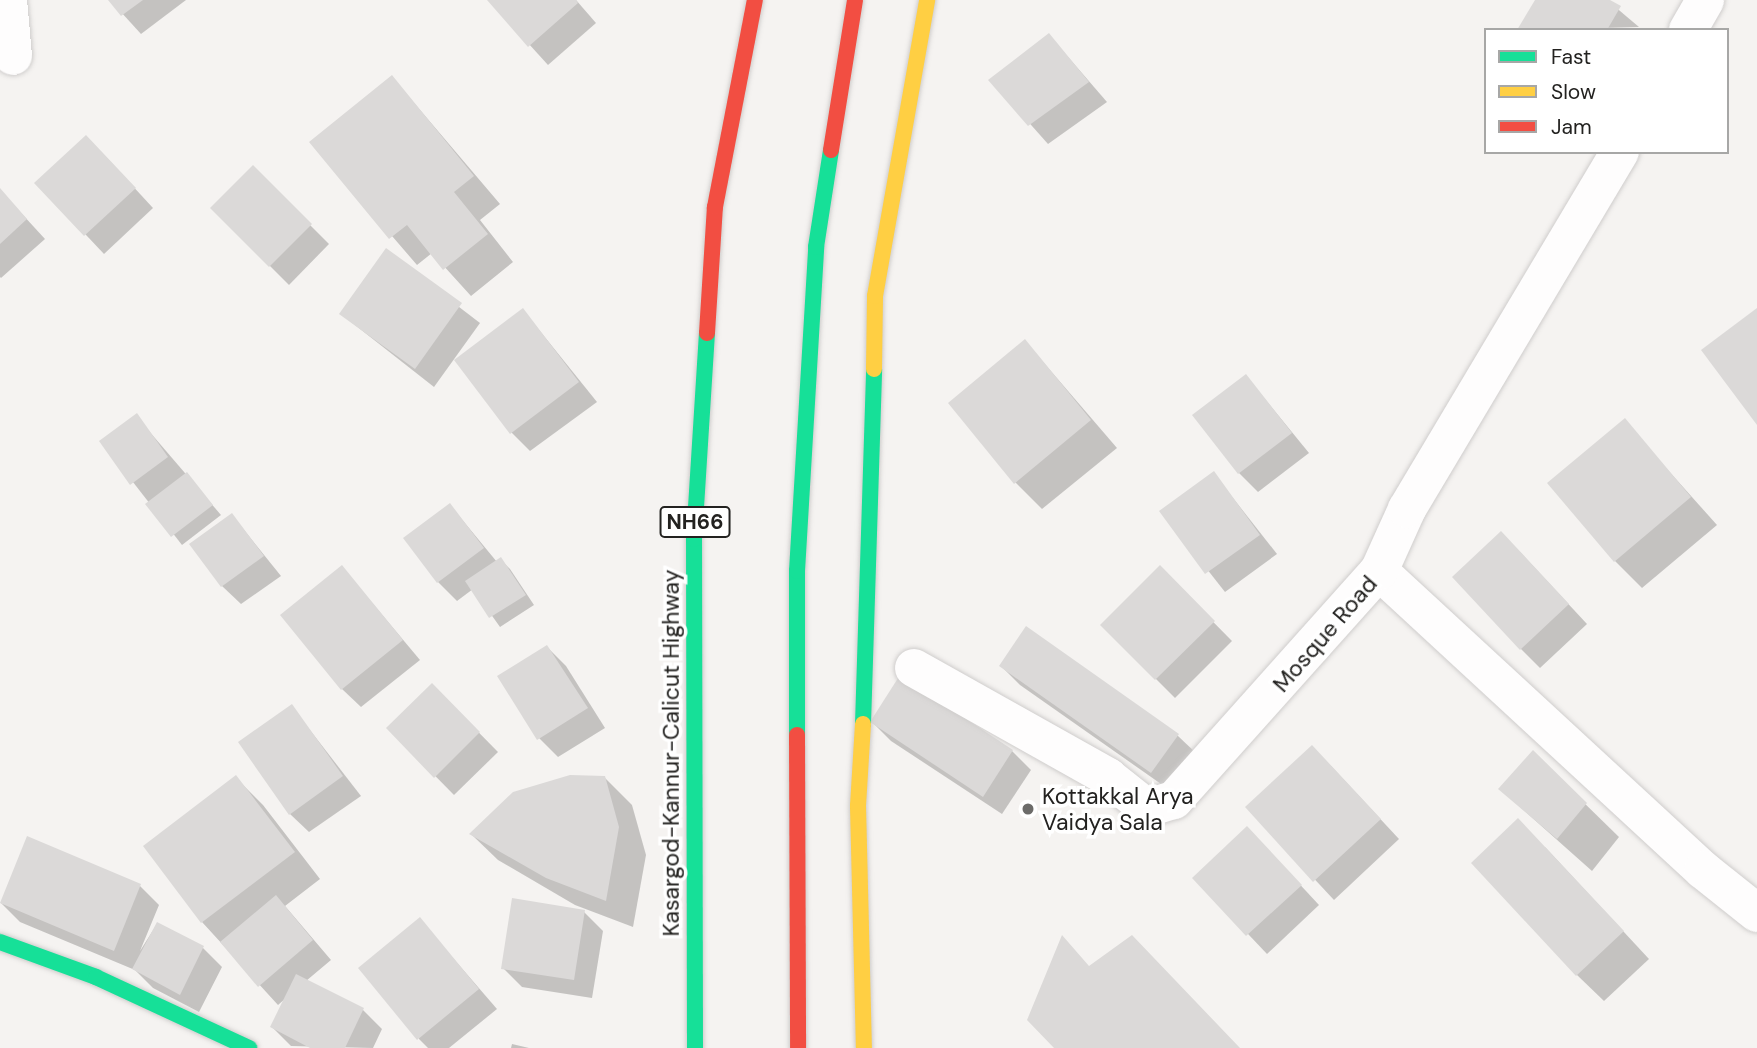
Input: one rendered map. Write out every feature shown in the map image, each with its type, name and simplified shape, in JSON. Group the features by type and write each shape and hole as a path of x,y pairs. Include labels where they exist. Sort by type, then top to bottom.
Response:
{"main road":[{"name":"Kasargod-Kannur-Calicut Highway","path":"695,1048 694,539 715,207 755,0"},
{"path":"798,1048 796,571 816,247 855,0"},
{"path":"864,1048 858,806 868,647 875,296 927,0"},
{"path":"0,942 96,977 249,1048"}],"street":[{"path":"8,0 13,56"},
{"path":"1689,28 1705,0"},
{"name":"Mosque Road","path":"914,668 1108,778 1147,808 1174,800 1379,571 1420,487 1619,154"},
{"path":"1379,571 1703,870 1757,913"}],"building":[{"path":"108,0 143,0 121,16"},
{"path":"487,0 576,0 578,3 528,47"},
{"path":"1535,0 1610,0 1621,6 1608,28 1518,28"},
{"path":"1049,33 1089,82 1028,126 988,80"},
{"path":"392,75 474,176 454,192 488,234 443,270 407,225 389,239 309,142"},
{"path":"86,135 136,188 84,236 34,183"},
{"path":"253,165 312,224 269,267 210,208"},
{"path":"0,188 27,219 0,244"},
{"path":"386,248 462,303 415,369 339,314"},
{"path":"523,308 579,382 510,434 454,360"},
{"path":"1757,308 1757,425 1701,350"},
{"path":"1025,339 1091,420 1014,484 948,403"},
{"path":"1246,374 1292,433 1238,474 1192,415"},
{"path":"137,413 168,457 130,485 99,441"},
{"path":"1625,418 1691,497 1614,562 1547,483"},
{"path":"1214,471 1260,535 1205,574 1159,511"},
{"path":"187,472 213,505 171,537 145,504"},
{"path":"450,503 484,548 437,583 403,538"},
{"path":"232,513 264,556 221,587 189,544"},
{"path":"1501,531 1569,604 1520,650 1452,577"},
{"path":"501,557 526,595 489,618 465,581"},
{"path":"342,565 403,640 341,690 280,615"},
{"path":"1160,565 1215,621 1155,680 1100,625"},
{"path":"1026,626 1179,734 1151,773 999,666"},
{"path":"547,645 588,708 537,740 497,676"},
{"path":"900,675 1013,750 983,797 870,722"},
{"path":"432,683 480,732 434,778 386,728"},
{"path":"292,704 343,776 289,815 238,742"},
{"path":"1312,745 1381,819 1313,882 1245,807"},
{"path":"1533,750 1587,803 1557,839 1498,789"},
{"path":"236,775 295,852 201,923 143,846"},
{"path":"570,775 605,776 619,827 606,901 546,878 469,834 513,792"},
{"path":"1518,818 1624,931 1576,976 1471,863"},
{"path":"1247,826 1302,885 1246,936 1192,878"},
{"path":"27,836 141,884 114,951 0,903"},
{"path":"276,895 313,940 258,987 220,942"},
{"path":"512,898 585,910 574,980 501,969"},
{"path":"420,917 479,989 417,1040 358,968"},
{"path":"157,922 204,946 180,995 132,969"},
{"path":"1062,935 1089,966 1132,935 1240,1048 1054,1048 1027,1020"},
{"path":"296,974 364,1008 345,1048 310,1048 270,1027"}],"traffic: fast":[{"path":"797,735 797,571 816,247 831,150"},
{"path":"695,1048 694,539 707,333"},
{"path":"863,724 874,369"},
{"path":"0,942 96,977 249,1048"}],"traffic: slow":[{"path":"874,369 875,296 927,0"},
{"path":"863,724 858,806 864,1048"}],"traffic: jam":[{"path":"707,333 715,207 755,0"},
{"path":"831,150 855,0"},
{"path":"797,735 798,1048"}],"place":[{"name":"Kottakkal Arya Vaidya Sala","path":"1028,809"}]}
